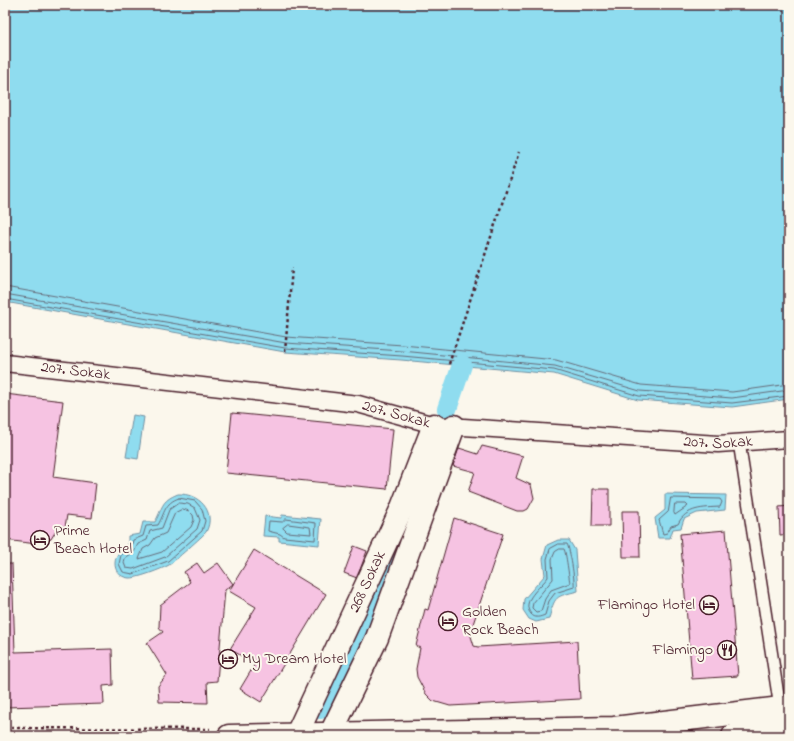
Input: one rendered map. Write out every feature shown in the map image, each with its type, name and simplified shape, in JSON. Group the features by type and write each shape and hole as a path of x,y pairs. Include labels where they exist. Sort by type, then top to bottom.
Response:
{"street":[{"name":"207. Sokak","path":"5,363 358,404 444,426 718,444 789,439"},
{"path":"329,735 377,638 444,426"},
{"name":"268 Sokak","path":"296,736 401,510 444,426"},
{"path":"229,736 614,732 784,708"},
{"path":"733,736 783,732"}],"lane":[{"path":"739,442 784,708"}],"path":[{"path":"449,364 519,152"},
{"path":"285,352 292,268"}],"water":[{"path":"5,5 789,5 789,399 732,407 638,400 554,374 401,360 285,352 5,302"},
{"path":"133,415 144,417 138,459 126,457"},
{"path":"178,494 185,494 199,500 204,505 209,517 209,524 206,532 169,565 132,578 118,573 115,563 116,558 123,549 128,546 128,536 140,534 143,522 155,522 165,502"},
{"path":"665,494 726,495 725,510 697,513 684,519 681,528 673,529 670,538 658,538 655,518 665,510"},
{"path":"282,515 321,519 319,545 279,541 279,537 263,536 265,516 281,518"},
{"path":"558,540 569,540 575,550 578,591 557,598 553,605 549,619 536,622 529,619 523,610 524,599 545,575 543,559 547,545"}],"building":[{"path":"5,394 63,401 53,477 96,483 92,518 67,515 65,527 59,526 51,539 37,544 5,540"},
{"path":"232,413 393,429 387,489 226,473"},
{"path":"482,446 523,456 516,478 531,485 534,498 528,509 524,511 517,511 468,492 475,472 453,466 459,448 478,454"},
{"path":"593,489 609,489 609,526 592,526"},
{"path":"789,506 789,534 780,535 779,507"},
{"path":"622,511 639,511 640,557 623,557"},
{"name":"Golden Rock Beach","path":"454,518 503,534 470,633 474,646 577,641 580,699 450,706 433,701 426,694 417,677 416,669 420,648 416,646 425,609 428,610"},
{"name":"Flamingo Hotel","path":"726,530 738,676 692,679 680,534"},
{"path":"354,546 367,551 357,578 344,573"},
{"path":"254,550 326,594 261,702 240,689 255,664 230,649 256,607 229,591"},
{"path":"197,563 204,573 218,563 233,584 225,590 217,681 207,682 208,703 159,702 158,686 167,675 147,643 163,632 159,627 160,605 190,582 184,572"},
{"path":"5,564 12,564 15,652 112,649 113,685 103,686 104,704 5,707"}],"waterway":[{"path":"447,409 462,365"},
{"path":"320,709 390,573 396,555"}],"place":[{"name":"Prime Beach Hotel","path":"40,540"},
{"name":"Flamingo Hotel","path":"709,605"},
{"name":"Golden Rock Beach","path":"448,621"},
{"name":"Flamingo","path":"727,650"},
{"name":"My Dream Hotel","path":"228,659"}]}
